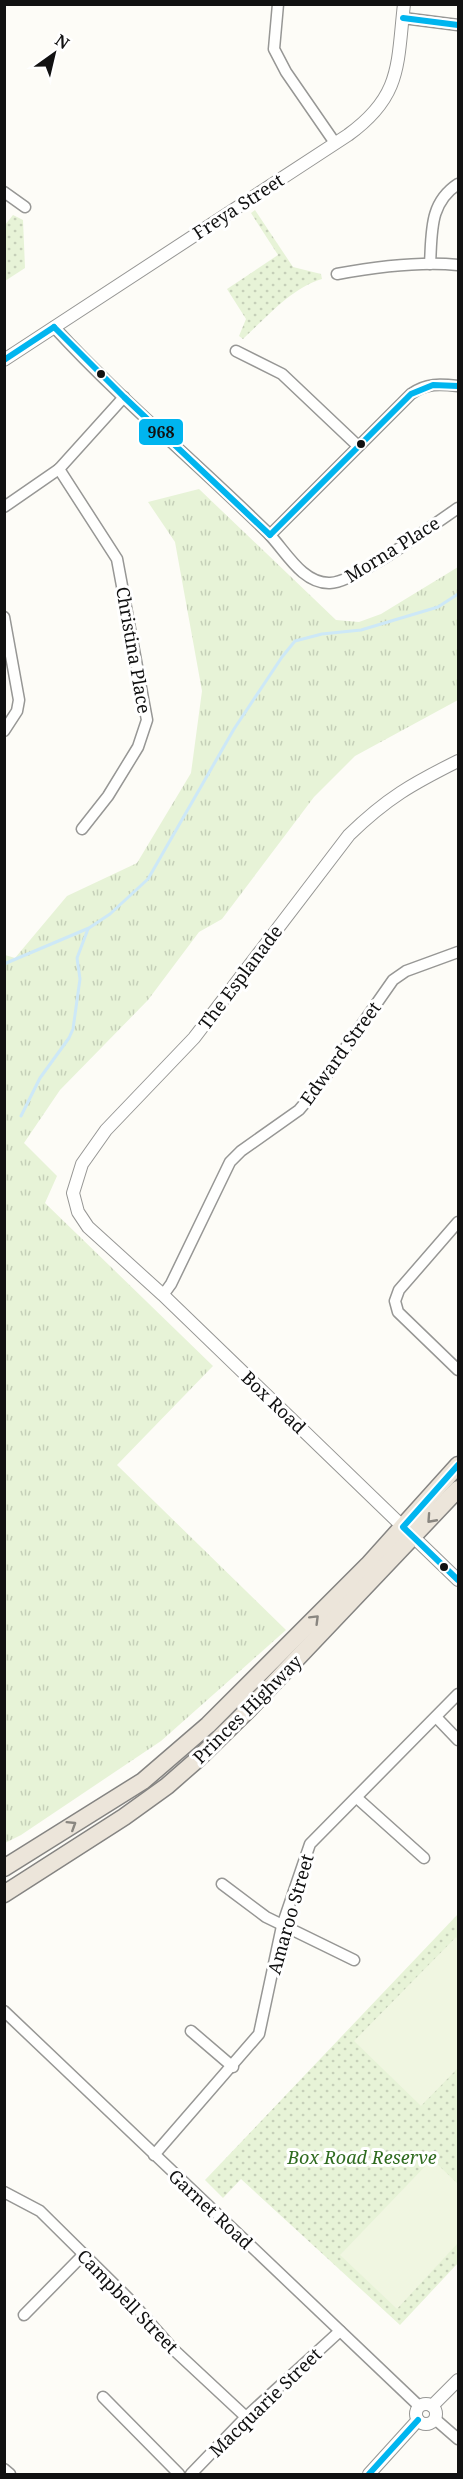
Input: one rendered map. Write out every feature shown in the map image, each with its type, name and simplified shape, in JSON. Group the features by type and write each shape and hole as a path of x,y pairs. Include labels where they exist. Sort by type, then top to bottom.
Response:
{"highway":[{"name":"Princes Highway","path":"4,1894 109,1827 175,1779 250,1708 408,1532 459,1465"},
{"name":"Princes Highway","path":"4,1868 143,1781 208,1725 368,1565 459,1489"},
{"path":"4,1856 20,1847 40,1845"}],"street":[{"path":"278,4 274,49 291,79 335,143"},
{"name":"Freya Street","path":"4,360 368,119 390,91 395,75 404,4"},
{"path":"403,18 459,25"},
{"path":"430,264 434,213 443,197 459,184"},
{"path":"4,192 25,207"},
{"path":"337,274 430,264 459,265"},
{"name":"Morna Place","path":"54,327 124,397 270,535 307,576 321,582 336,583 359,573 459,507"},
{"path":"236,351 282,374 358,446"},
{"path":"270,535 417,389 432,384 459,386"},
{"path":"4,507 60,469 124,397"},
{"name":"Christina Place","path":"60,469 117,559 147,720 138,747 108,796 82,829"},
{"path":"4,617 19,700 16,711 4,731"},
{"name":"The Esplanade","path":"88,1227 75,1203 74,1184 82,1164 106,1130 194,1038 349,835 373,811 397,793 459,761"},
{"name":"Edward Street","path":"163,1295 171,1284 230,1162 241,1150 305,1103 393,980 406,971 459,952"},
{"path":"459,1222 399,1290 395,1301 398,1312 459,1370"},
{"name":"Box Road","path":"88,1227 163,1295 459,1580"},
{"name":"Amaroo Street","path":"154,2155 260,2034 282,1926 310,1844 459,1694"},
{"path":"436,1717 459,1740"},
{"path":"357,1798 424,1858"},
{"path":"222,1884 266,1917 354,1960"},
{"name":"Garnet Road","path":"4,2011 419,2406"},
{"path":"191,2031 233,2067"},
{"name":"Campbell Street","path":"4,2192 40,2211 129,2299 172,2349 246,2416"},
{"path":"24,2315 84,2254"},
{"name":"Macquarie Street","path":"190,2475 246,2416 339,2331"},
{"path":"432,2406 459,2380"},
{"path":"102,2397 179,2475"},
{"path":"426,2404 432,2406 436,2412 435,2419 427,2424 418,2420 416,2414 419,2406 426,2404"},
{"path":"435,2419 459,2439"},
{"path":"369,2475 418,2420"},
{"path":"4,2469 10,2475"}],"green space":[{"path":"255,210 293,267 321,274 322,279 289,296 243,339 239,336 246,319 227,289 278,255 251,213"},
{"path":"13,215 23,220 25,268 5,281 5,225"},
{"path":"199,489 336,620 359,622 381,614 458,567 458,700 355,756 314,797 222,919 199,932 148,1000 60,1090 24,1143 57,1176 45,1203 213,1366 117,1465 286,1630 161,1741 21,1835 5,1843 5,955 15,958 67,896 137,863 191,773 202,691 175,542 148,502"},
{"name":"Box Road Reserve","path":"458,1914 458,2263 400,2325 241,2179 223,2198 205,2180"},
{"path":"456,1937 458,1940 458,2068 421,2106 354,2041"},
{"path":"432,2159 458,2184 458,2243 397,2309 340,2255"}],"waterway":[{"path":"4,964 89,928 110,914 148,879 234,729 295,641 322,634 361,630 438,607 458,594"},
{"path":"21,1116 40,1078 73,1029 80,979 77,958 88,929"}],"transit line":[{"name":"968","path":"403,18 458,25"},
{"name":"968","path":"54,327 124,397 270,535"},
{"name":"968","path":"4,360 54,327"},
{"name":"968","path":"270,535 411,394 433,385 458,386"},
{"path":"458,1465 403,1527 458,1580"},
{"path":"369,2474 418,2420"}]}
